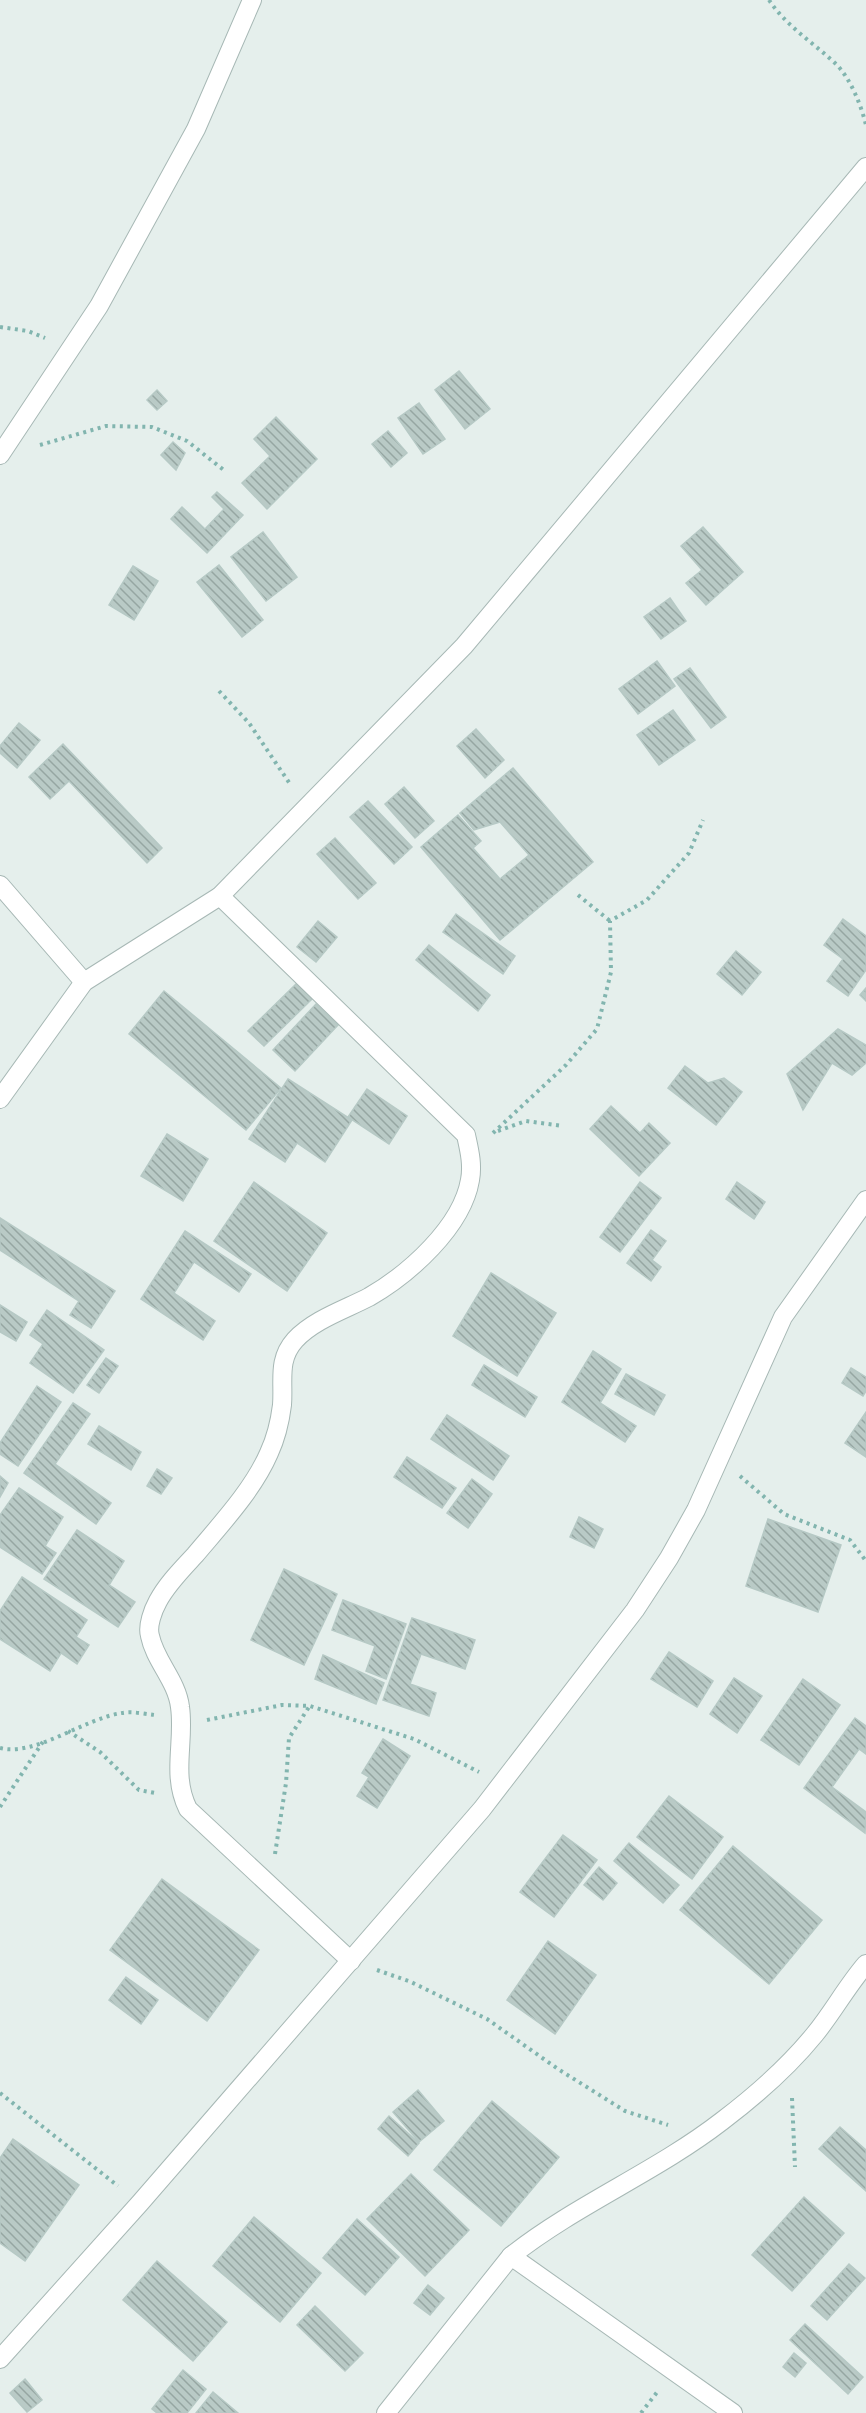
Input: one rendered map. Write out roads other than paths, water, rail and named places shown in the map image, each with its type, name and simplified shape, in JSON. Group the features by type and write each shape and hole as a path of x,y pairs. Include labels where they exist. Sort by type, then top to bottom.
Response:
{"street":[{"path":"2,452 99,306 196,129 252,0"},
{"path":"0,1099 84,982 220,896 465,646 866,166"},
{"path":"0,885 84,982"},
{"path":"220,896 466,1135 471,1154 468,1188 462,1205 447,1231 417,1262 372,1295 309,1328 296,1339 284,1360 281,1373 282,1402 277,1434 262,1468 230,1513 157,1602 149,1635 179,1698 178,1779 183,1799 195,1817 351,1961"},
{"path":"0,2359 140,2204 244,2080 351,1961 501,1783 635,1610 669,1558 721,1456 783,1317 866,1200"},
{"path":"386,2413 511,2256 536,2237 694,2140 759,2091 816,2033 843,1990 866,1964"},
{"path":"511,2256 733,2413"}]}
